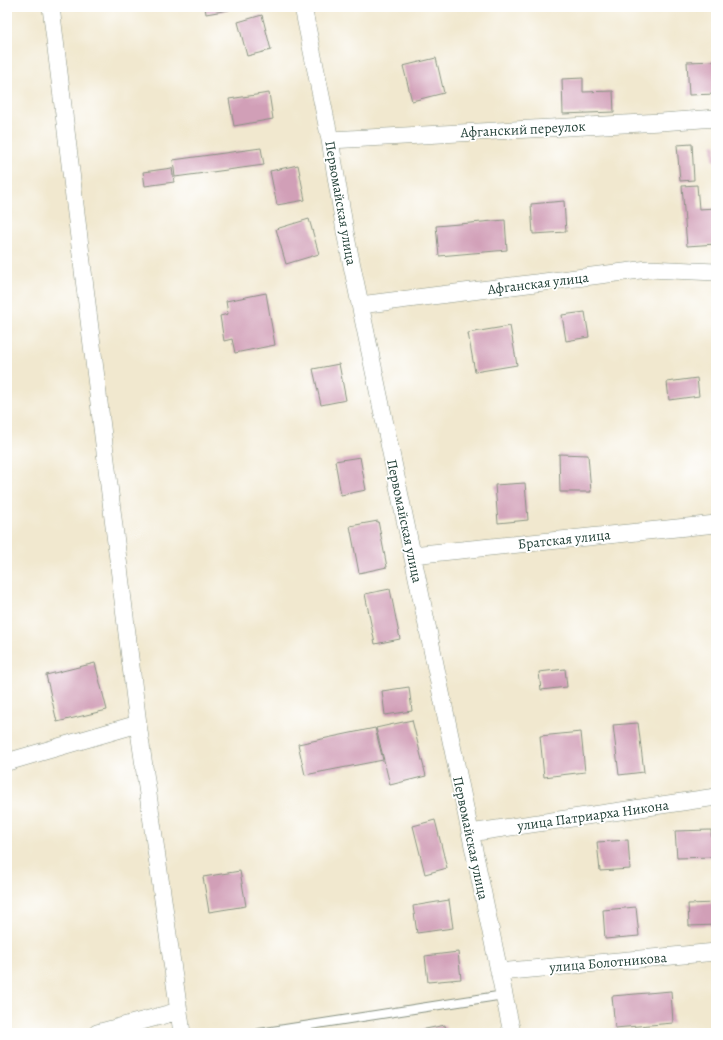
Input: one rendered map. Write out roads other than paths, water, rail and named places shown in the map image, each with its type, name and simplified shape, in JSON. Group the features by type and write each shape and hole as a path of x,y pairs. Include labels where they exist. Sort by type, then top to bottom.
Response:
{"street":[{"path":"51,7 138,724 182,1033"},
{"name":"Первомайская улица","path":"303,7 330,140 346,238 512,1033"},
{"name":"Афганский переулок","path":"330,140 716,118"},
{"name":"Афганская улица","path":"360,304 648,269 716,272"},
{"name":"Братская улица","path":"412,555 716,524"},
{"path":"7,762 138,724"},
{"name":"улица Патриарха Никона","path":"470,834 716,797"},
{"name":"улица Болотникова","path":"499,972 716,952"},
{"path":"97,1033 179,1011"}],"lane":[{"path":"259,1033 504,995"}]}
